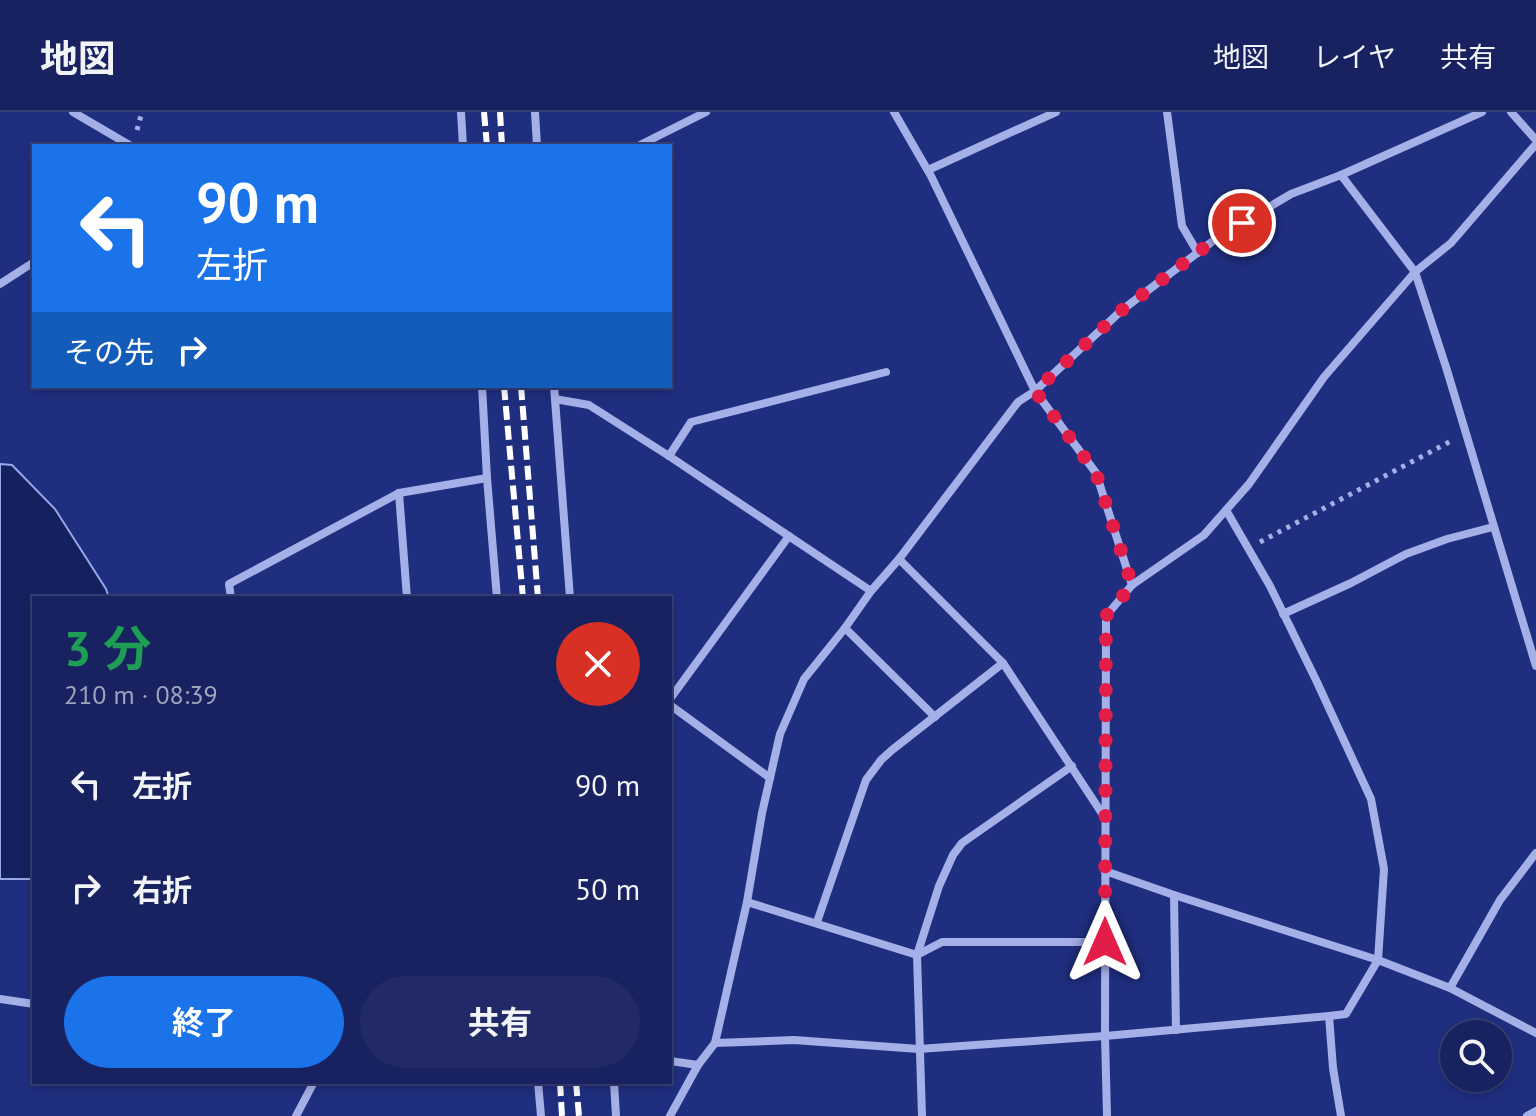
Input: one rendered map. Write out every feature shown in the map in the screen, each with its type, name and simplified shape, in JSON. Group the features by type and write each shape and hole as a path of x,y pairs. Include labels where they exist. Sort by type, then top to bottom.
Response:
{"street":[{"path":"73,112 128,144"},
{"path":"461,112 463,143"},
{"path":"535,112 537,144"},
{"path":"642,144 706,112"},
{"path":"894,112 928,170 1035,391 1096,473 1132,585"},
{"path":"928,170 1056,112"},
{"path":"1167,112 1182,226 1198,253"},
{"path":"670,1116 698,1065 715,1043 780,734 804,679 1018,402 1035,391 1122,310 1217,238 1291,194 1482,112"},
{"path":"1107,1116 1106,616 1132,585 1204,535 1249,484 1324,377 1415,272 1451,243 1536,142 1511,112"},
{"path":"1341,175 1415,272 1536,666"},
{"path":"0,284 32,263"},
{"path":"669,456 691,422 886,372"},
{"path":"482,388 497,596"},
{"path":"554,388 570,596"},
{"path":"555,399 589,405 871,591"},
{"path":"231,596 229,584 399,493 487,478"},
{"path":"399,493 407,596"},
{"path":"715,1043 794,1040 919,1049 1346,1014 1378,960 1384,869 1371,799 1283,614 1226,510"},
{"path":"1283,614 1406,554 1493,527"},
{"path":"672,696 789,536"},
{"path":"899,559 1003,663 1106,819"},
{"path":"845,628 935,717"},
{"path":"817,922 866,780 881,760 1003,663"},
{"path":"672,706 770,778"},
{"path":"922,1116 917,955 939,886 962,843 1072,766"},
{"path":"1450,988 1500,900 1536,853"},
{"path":"1105,871 1378,960 1450,988 1536,1033"},
{"path":"1174,895 1176,1030"},
{"path":"747,902 917,955 942,942 1105,942"},
{"path":"0,999 32,1004"},
{"path":"1329,1016 1341,1116"},
{"path":"672,1061 698,1065"},
{"path":"296,1116 313,1084"},
{"path":"538,1084 541,1116"},
{"path":"614,1084 616,1116"},
{"path":"1527,1116 1536,1111"}],"path":[{"path":"1249,548 1465,434"}],"shaded area":[{"path":"0,464 12,465 55,509 108,596 32,596 32,879 0,879"}],"railway":[{"path":"484,112 487,144"},
{"path":"500,112 502,144"},
{"path":"504,388 523,596"},
{"path":"521,388 538,596"},
{"path":"560,1084 562,1116"},
{"path":"576,1084 579,1116"}],"route":[{"path":"1105,942 1106,616 1132,585 1096,473 1035,391 1122,310 1217,238 1242,223"}]}
